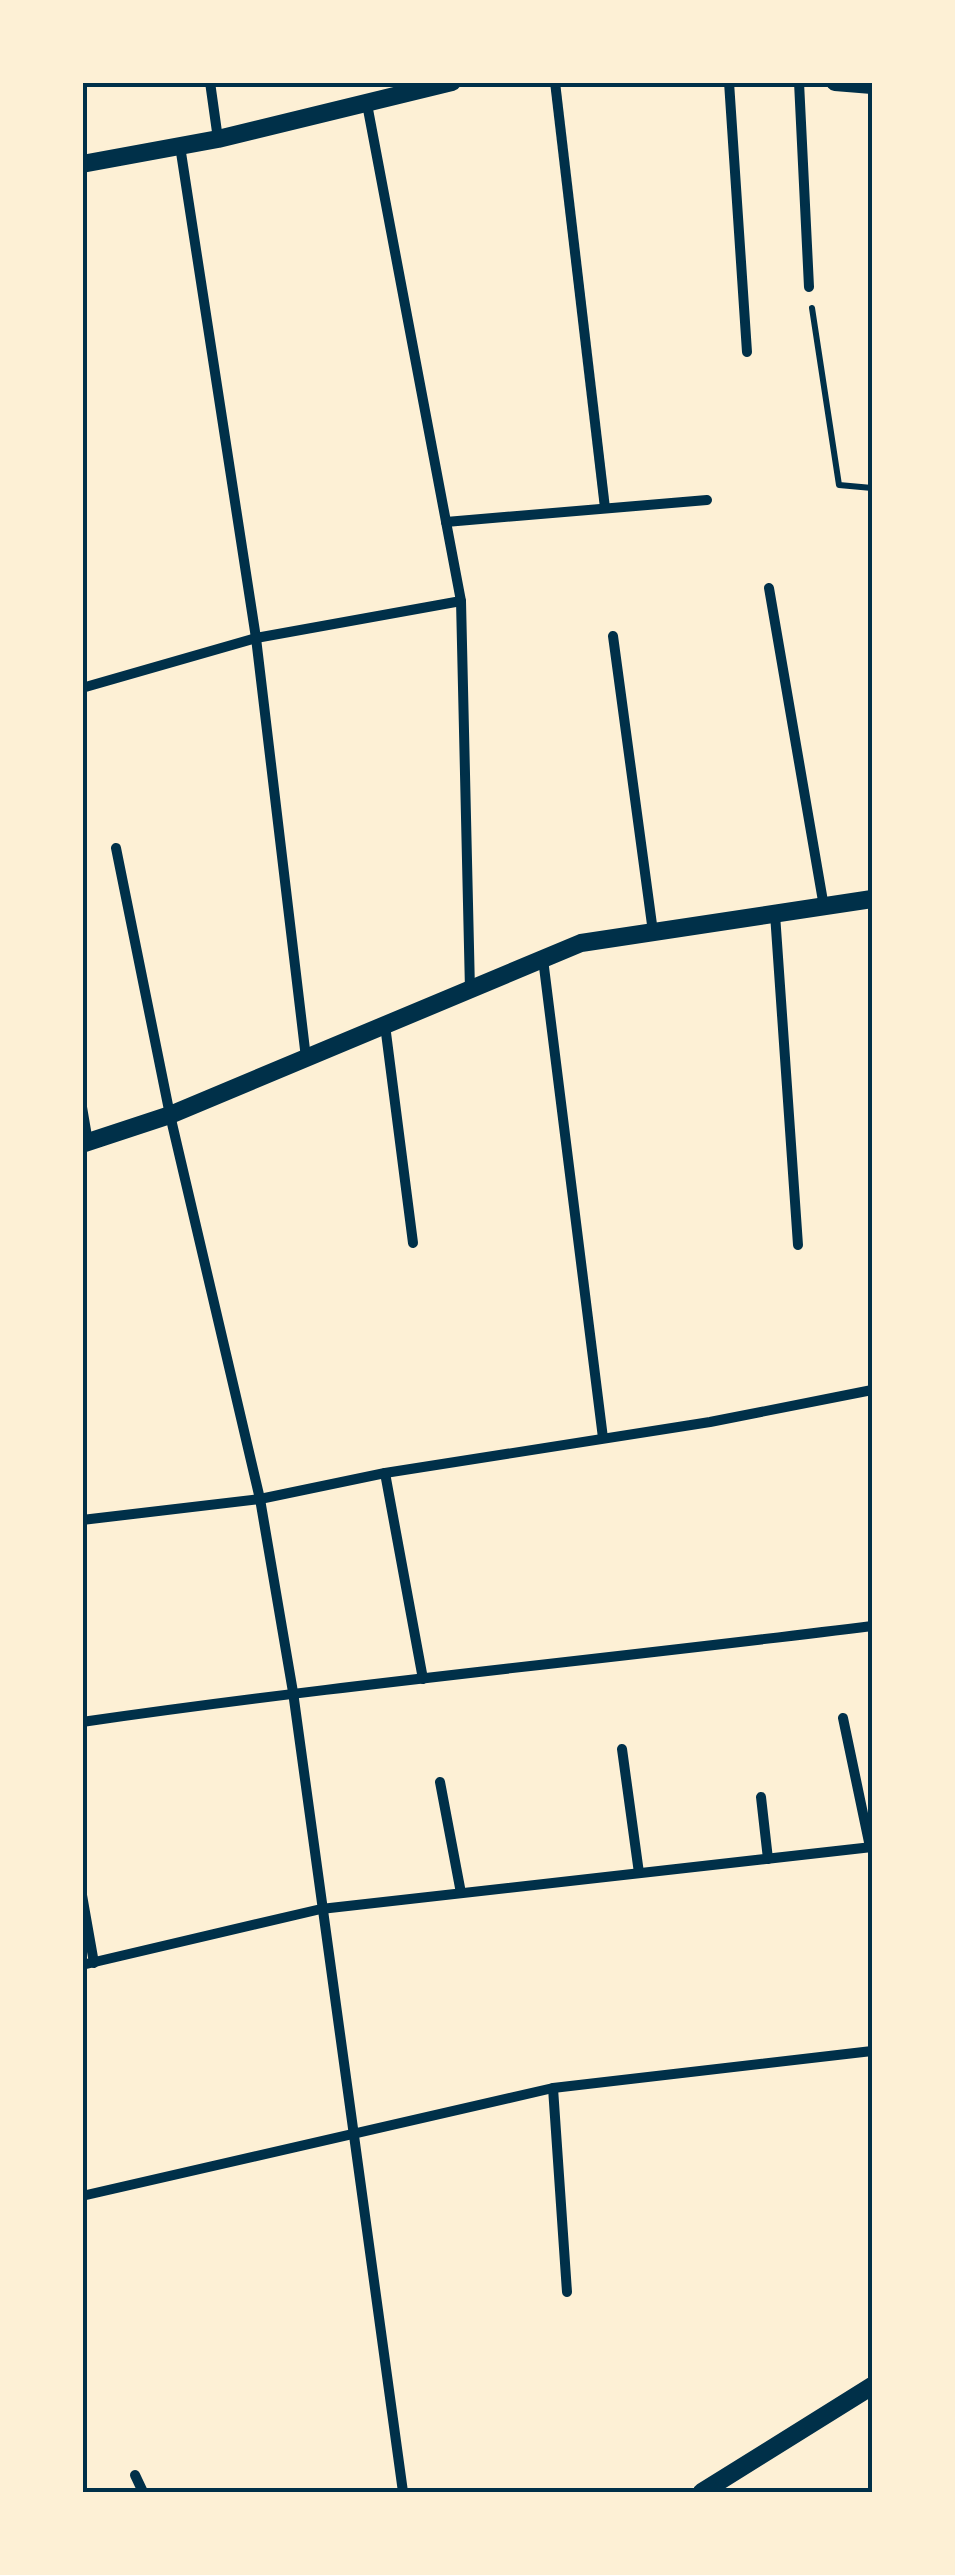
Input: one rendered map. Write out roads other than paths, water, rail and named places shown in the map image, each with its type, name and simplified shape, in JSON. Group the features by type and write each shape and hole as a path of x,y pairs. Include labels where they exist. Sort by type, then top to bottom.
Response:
{"street":[{"path":"210,82 218,139"},
{"path":"82,164 218,139 452,82"},
{"path":"555,82 606,508"},
{"path":"729,82 747,352"},
{"path":"799,82 809,287"},
{"path":"835,82 872,85"},
{"path":"367,104 461,602 470,990"},
{"path":"180,146 256,638 306,1058"},
{"path":"446,522 706,500"},
{"path":"768,588 824,906"},
{"path":"82,688 256,638 461,602"},
{"path":"613,636 653,932"},
{"path":"116,848 170,1114 260,1499 293,1692 403,2492"},
{"path":"82,1107 85,1143 170,1114 582,943 872,899"},
{"path":"775,914 798,1245"},
{"path":"543,959 603,1438"},
{"path":"385,1026 413,1243"},
{"path":"82,1520 260,1499 385,1473 710,1422 872,1390"},
{"path":"385,1473 423,1678"},
{"path":"82,1722 293,1692 598,1661 872,1626"},
{"path":"82,1895 88,1964 321,1909 871,1847 843,1718"},
{"path":"622,1749 639,1874"},
{"path":"440,1782 461,1893"},
{"path":"761,1797 768,1859"},
{"path":"82,2196 553,2088 872,2051"},
{"path":"553,2088 567,2292"},
{"path":"702,2492 726,2486 872,2386"},
{"path":"135,2475 144,2492"}]}
